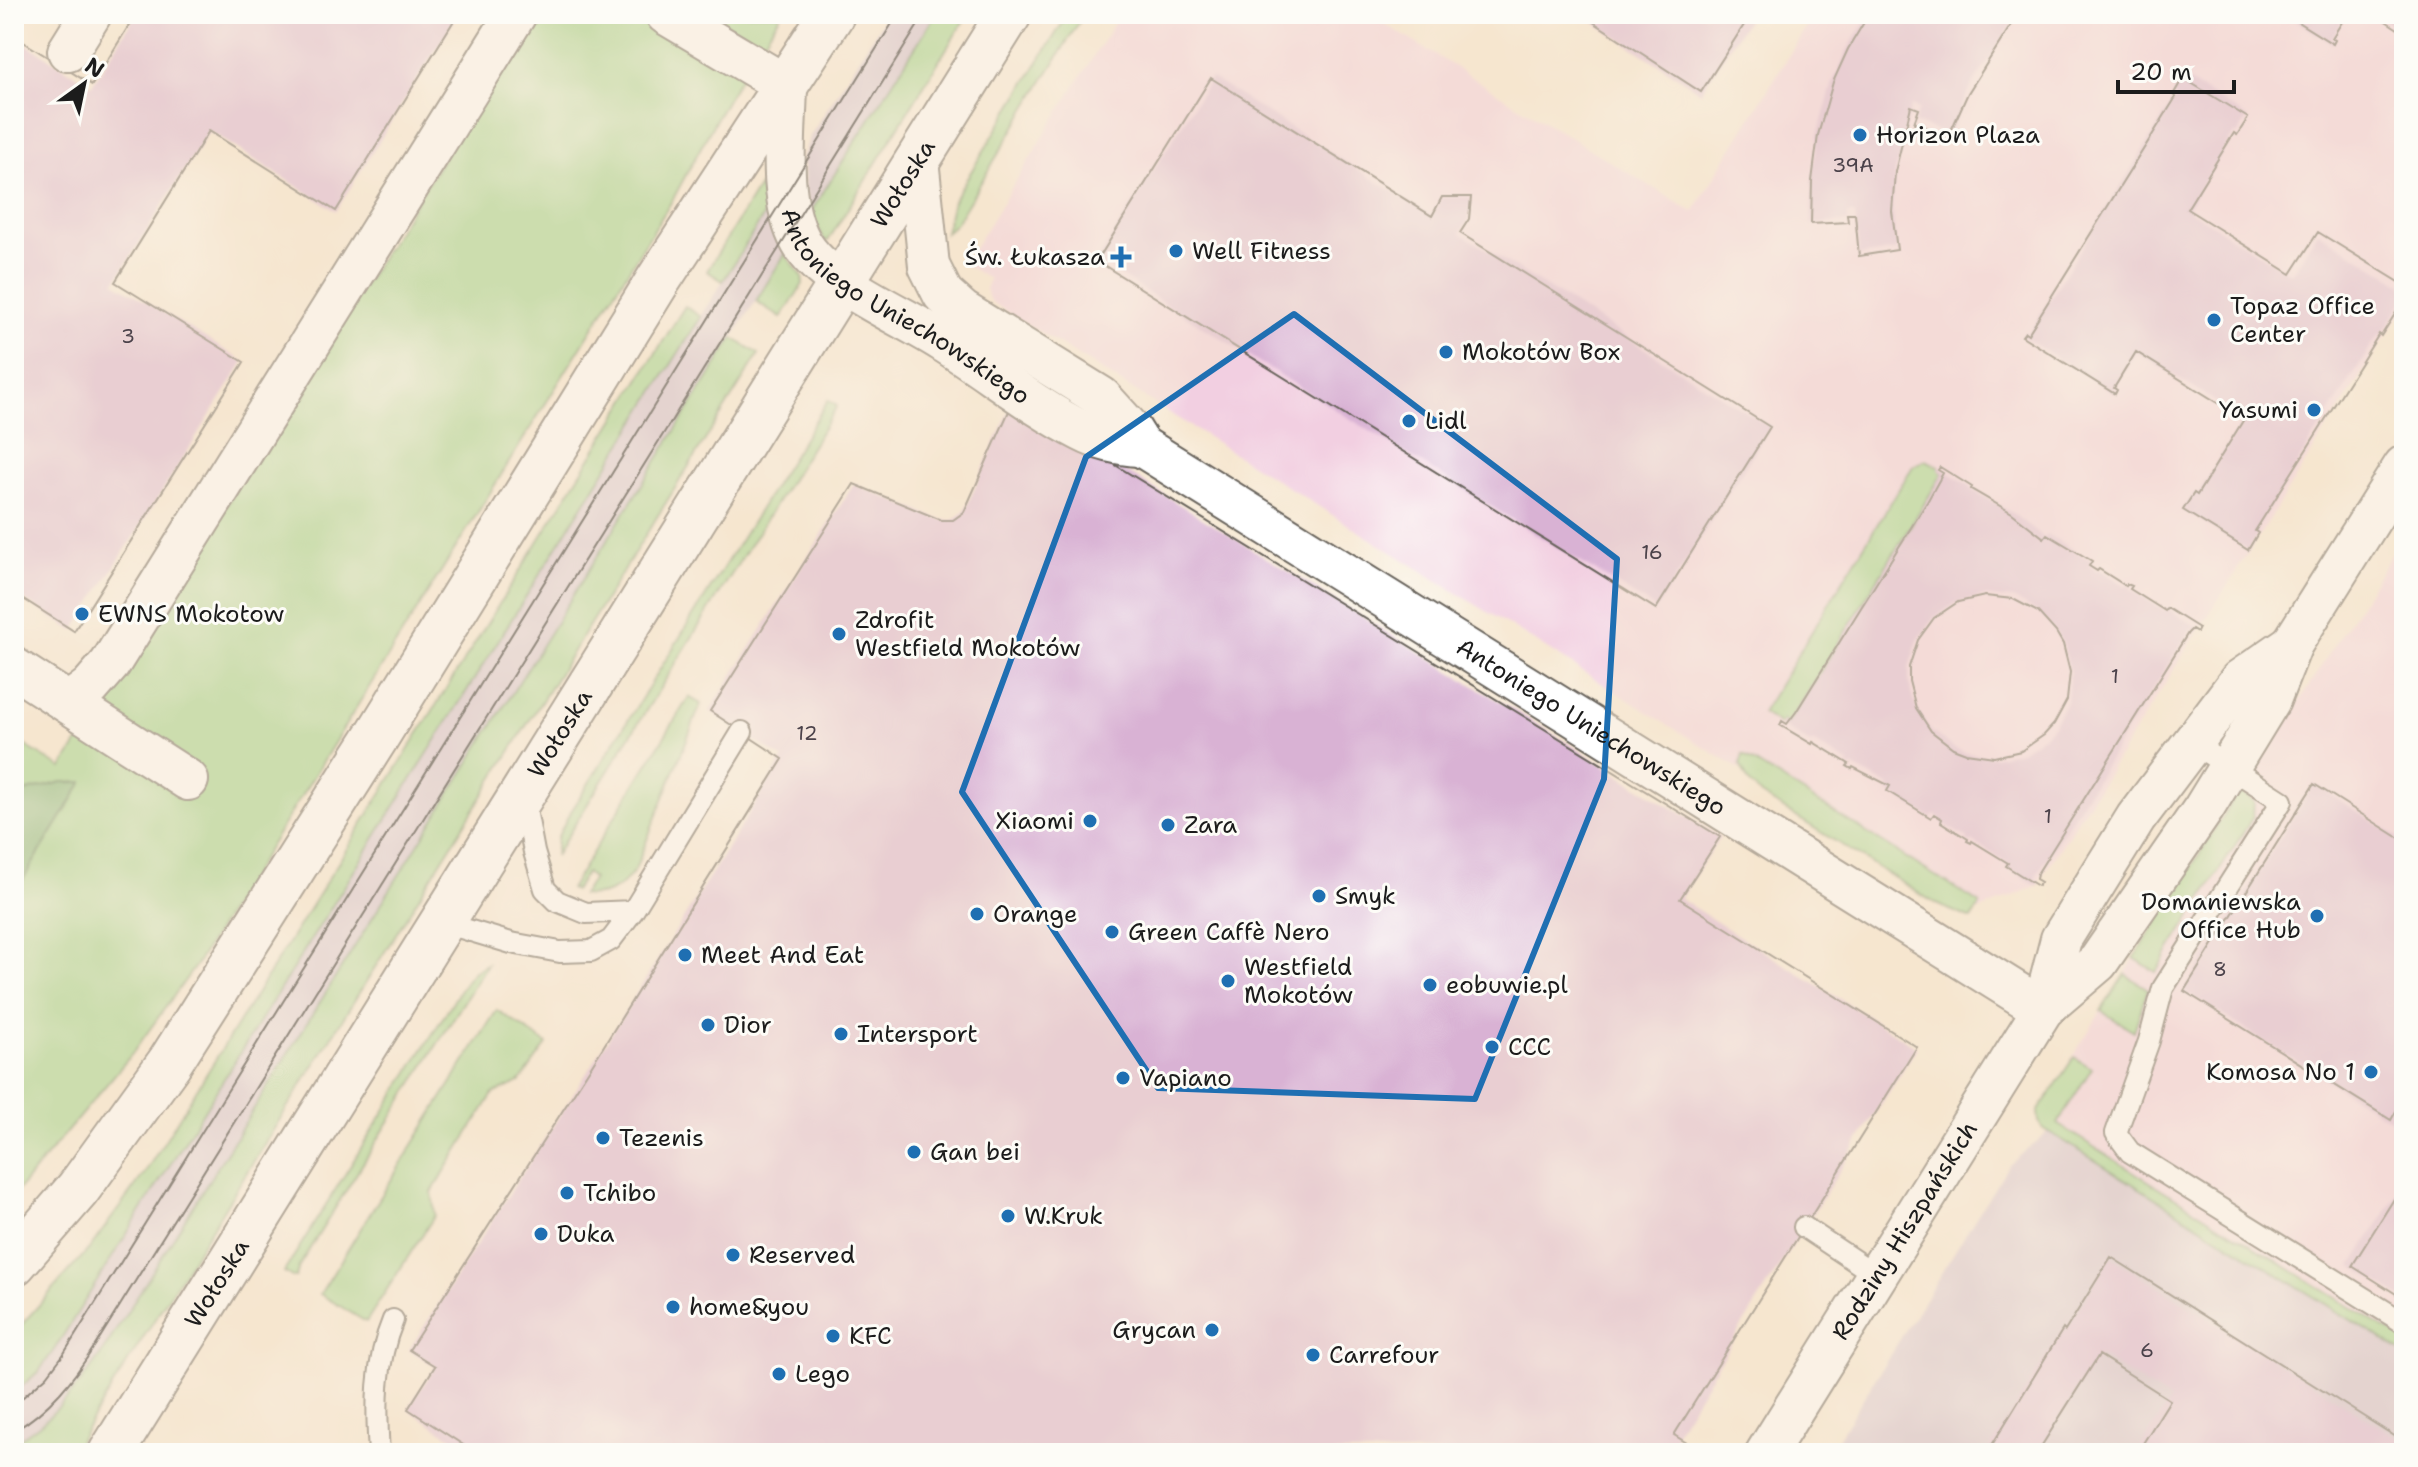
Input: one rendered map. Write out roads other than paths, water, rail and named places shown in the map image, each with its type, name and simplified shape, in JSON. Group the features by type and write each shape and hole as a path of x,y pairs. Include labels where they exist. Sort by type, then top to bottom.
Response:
{"main road":[{"path":"14,1263 78,1189 170,1062 377,736 659,279 832,14"},
{"name":"Wołoska","path":"111,1453 1009,14"}],"street":[{"path":"68,51 91,14"},
{"path":"69,703 90,687 110,664 516,14"},
{"path":"666,14 787,86"},
{"name":"Antoniego Uniechowskiego","path":"787,86 786,194 793,226 812,259 842,282 943,341 1081,430 1123,445 1141,446"},
{"name":"Antoniego Uniechowskiego","path":"918,159 929,266 943,294 962,311 1081,379 1117,413 1141,446 2043,1009"},
{"name":"Rodziny Hiszpańskich","path":"1766,1453 2043,1009 2098,962 2204,808 2270,700 2292,644 2404,466"},
{"name":"Rodziny Hiszpańskich","path":"2043,1009 2061,939 2136,818 2240,680 2292,644"},
{"path":"14,668 188,780"}],"lane":[{"path":"441,922 511,943 560,952 591,951 611,940 633,911 742,732"},
{"path":"2192,743 2282,801 2163,988 2149,1041 2116,1133 2130,1152 2404,1323"},
{"path":"522,793 545,889 557,901 586,913 633,911"},
{"path":"1804,1227 1876,1275"},
{"path":"1838,1249 1865,1249 1885,1242 1905,1228"},
{"path":"379,1453 377,1388 385,1341 393,1320"}],"tram line":[{"path":"14,1405 47,1376 63,1355 898,14"},
{"path":"14,1431 60,1393 96,1344 925,14"}],"place":[{"name":"Horizon Plaza","path":"1860,135"},
{"name":"Well Fitness","path":"1176,251"},
{"name":"Św. Łukasza","path":"1121,257"},
{"name":"Topaz Office Center","path":"2214,320"},
{"name":"Mokotów Box","path":"1446,352"},
{"name":"Yasumi","path":"2314,410"},
{"name":"Lidl","path":"1409,421"},
{"name":"EWNS Mokotow","path":"82,614"},
{"name":"Zdrofit Westfield Mokotów","path":"839,634"},
{"name":"Xiaomi","path":"1090,821"},
{"name":"Zara","path":"1168,825"},
{"name":"Smyk","path":"1319,896"},
{"name":"Orange","path":"977,914"},
{"name":"Domaniewska Office Hub","path":"2317,916"},
{"name":"Green Caffè Nero","path":"1112,932"},
{"name":"Meet And Eat","path":"685,955"},
{"name":"Westfield Mokotów","path":"1228,981"},
{"name":"eobuwie.pl","path":"1430,985"},
{"name":"Dior","path":"708,1025"},
{"name":"Intersport","path":"841,1034"},
{"name":"CCC","path":"1492,1047"},
{"name":"Komosa No 1","path":"2371,1072"},
{"name":"Vapiano","path":"1123,1078"},
{"name":"Tezenis","path":"603,1138"},
{"name":"Gan bei","path":"914,1152"},
{"name":"Tchibo","path":"567,1193"},
{"name":"W.Kruk","path":"1008,1216"},
{"name":"Duka","path":"541,1234"},
{"name":"Reserved","path":"733,1255"},
{"name":"home&you","path":"673,1307"},
{"name":"Grycan","path":"1212,1330"},
{"name":"KFC","path":"833,1336"},
{"name":"Carrefour","path":"1313,1355"},
{"name":"Lego","path":"779,1374"}]}
